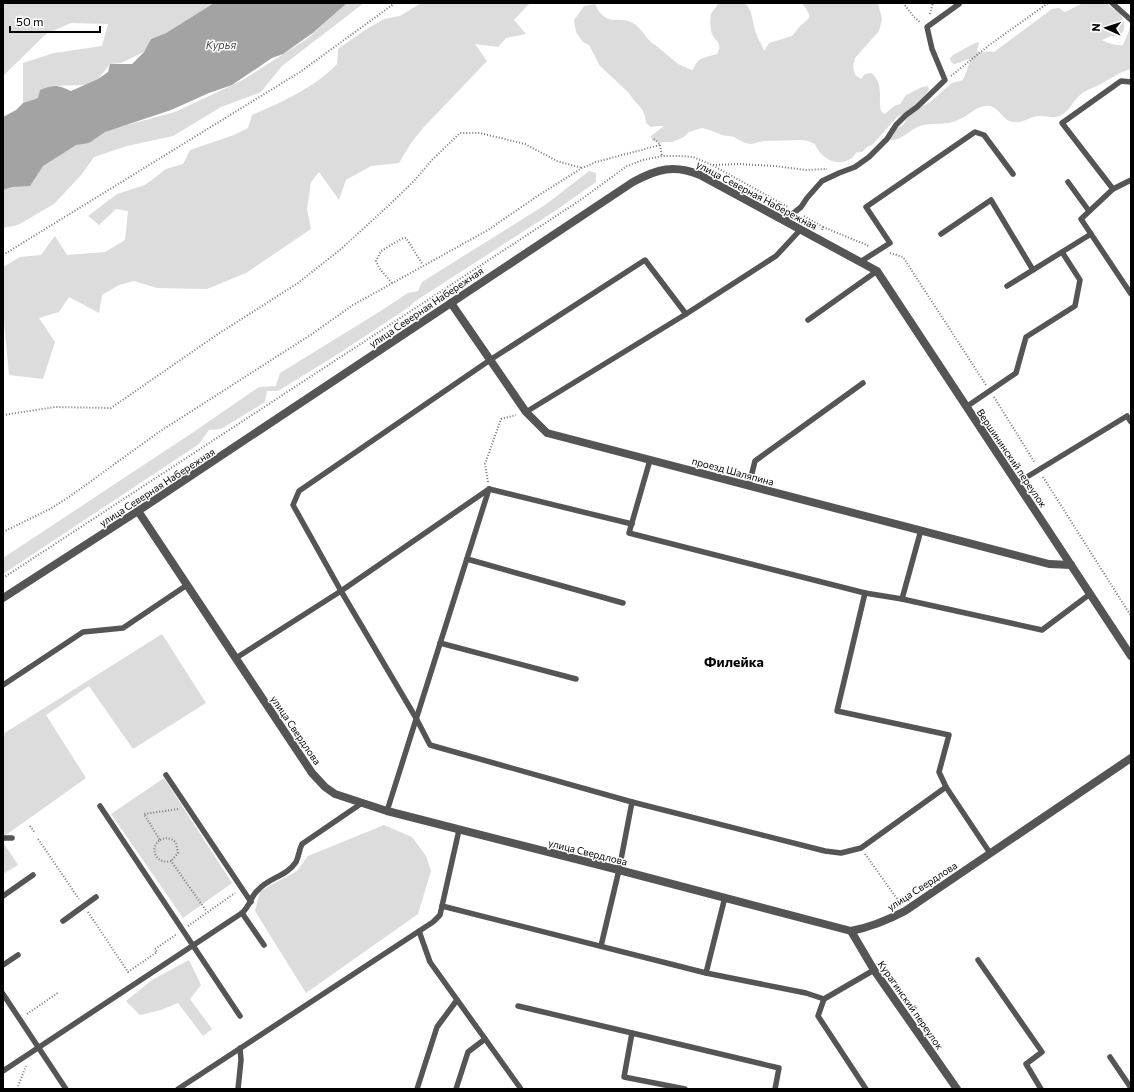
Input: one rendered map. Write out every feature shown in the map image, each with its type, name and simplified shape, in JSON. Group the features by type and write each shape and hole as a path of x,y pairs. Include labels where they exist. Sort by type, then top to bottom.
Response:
{"street":[{"name":"улица Северная Набережная","path":"3,598 138,511 633,182 649,174 674,168 700,175 785,220 877,272"},
{"name":"Вершининский переулок","path":"877,272 1131,656"},
{"name":"проезд Шаляпина","path":"451,303 526,412 547,433 1049,564 1071,565"},
{"name":"улица Свердлова","path":"138,511 312,773 325,787 335,794 387,811 459,830 851,930 868,927 886,921 905,911 1131,758"},
{"name":"Курагинский переулок","path":"851,930 874,970 957,1089"}],"lane":[{"path":"1112,3 1131,20"},
{"path":"785,220 801,207 822,181 839,172 855,167 869,157 887,138 896,125 945,80 932,49 927,27 959,4"},
{"path":"1113,189 1062,123 1120,81 1131,82"},
{"path":"860,262 890,243 866,208 975,132 984,135 1013,174"},
{"path":"1131,180 1113,189 1081,218 1129,286 1131,294"},
{"path":"1068,182 1090,211"},
{"path":"942,234 991,200 1033,270"},
{"path":"526,412 686,314 776,256 801,229"},
{"path":"1007,286 1091,234"},
{"path":"966,407 1016,373 1026,337 1075,306 1080,280 1062,252"},
{"path":"686,314 645,260 490,360 299,491 293,505 341,591 416,718 430,745 632,802 824,851 841,853 861,848 946,787"},
{"path":"808,320 877,272"},
{"path":"749,485 755,461 864,383"},
{"path":"1017,483 1127,416 1131,422"},
{"path":"650,460 630,533 865,594 902,599 1042,630 1090,594"},
{"path":"387,811 489,489"},
{"path":"236,658 341,591 489,489 632,524"},
{"path":"902,599 921,530"},
{"path":"467,559 623,603"},
{"path":"3,685 83,632 123,628 188,585"},
{"path":"865,594 838,711 949,735 939,772 946,787 990,853"},
{"path":"440,643 576,679"},
{"path":"166,775 251,902"},
{"path":"601,946 619,870 632,802"},
{"path":"3,1070 242,913 248,908 260,887 291,868 299,856 299,849 302,844 362,803"},
{"path":"100,806 240,1016"},
{"path":"178,1089 434,922 440,915 459,830"},
{"path":"3,838 12,838"},
{"path":"3,896 33,875"},
{"path":"63,921 96,897"},
{"path":"706,973 725,897"},
{"path":"442,906 706,973 824,999"},
{"path":"242,913 264,945"},
{"path":"419,931 430,962 521,1089"},
{"path":"3,965 18,955"},
{"path":"978,960 1042,1052 1026,1064 1041,1089"},
{"path":"866,1089 818,1016 824,999 874,970"},
{"path":"3,994 66,1089"},
{"path":"417,1089 437,1027 457,1000"},
{"path":"518,1006 779,1068 774,1089"},
{"path":"632,1034 624,1077 685,1089"},
{"path":"456,1089 468,1052 485,1038"},
{"path":"238,1089 241,1060 240,1048"},
{"path":"1110,1057 1131,1088"}],"path":[{"path":"3,255 300,72 395,3"},
{"path":"903,3 914,18"},
{"path":"945,80 968,64 988,46 1048,3"},
{"path":"3,416 56,407 111,408 218,334 298,282 341,249 414,181 432,160 460,134 480,133 525,144 556,161 582,168"},
{"path":"654,139 660,145 662,156"},
{"path":"3,532 69,497 159,432 312,334 353,305 488,230 582,168 596,162 660,145"},
{"path":"712,165 739,164 775,166 806,170 827,169"},
{"path":"823,227 878,250 903,257 990,391 1131,616"},
{"path":"392,283 379,268 376,261 381,251 402,238 406,238 423,265"},
{"path":"489,489 484,464 501,419 526,412"},
{"path":"160,840 144,814 188,808"},
{"path":"30,826 34,833"},
{"path":"166,838 176,843 178,853 171,860 165,862 161,861 155,855 154,847 160,840 166,838"},
{"path":"38,839 128,972 157,952 155,949 241,888"},
{"path":"861,848 905,911"},
{"path":"171,860 207,912"},
{"path":"19,1019 59,992"},
{"path":"17,1089 31,1052"}],"shaded area":[{"path":"3,3 214,3 166,33 151,39 144,52 121,63 110,64 98,79 85,85 50,86 38,98 23,103 23,63 54,53 102,46 108,24 71,23 46,34 3,76"},
{"path":"347,3 364,3 282,66 261,92 221,107 173,136 127,146 94,157 82,174 54,204 18,225 3,228 3,188 86,136 175,112 241,81 307,39"},
{"path":"421,3 533,3 528,5 514,20 526,34 506,38 498,47 475,44 487,61 423,128 411,143 399,163 371,166 346,180 339,200 319,172 311,182 307,209 311,229 246,273 207,289 157,288 134,281 119,285 102,295 99,313 69,297 59,312 39,318 55,342 43,379 9,375 3,311 3,267 20,257 41,255 55,236 67,255 105,252 125,240 128,211 116,209 99,225 88,216 117,194 145,185 166,169 183,164 190,150 234,135 248,128 252,115 297,94 328,73 337,64 338,49 384,19 400,16"},
{"path":"718,3 745,3 748,6 756,33 764,51 769,43 792,36 809,18 809,14 801,3 878,3 882,19 879,31 855,58 853,66 855,75 861,79 865,74 871,73 875,77 878,81 880,90 881,111 885,114 894,106 900,104 906,95 922,87 928,86 929,90 920,101 905,113 897,117 873,144 862,152 857,152 852,158 845,161 834,162 829,160 817,149 815,144 808,141 764,141 751,144 745,143 734,137 722,135 702,128 689,132 684,137 672,142 652,141 651,136 664,126 651,127 646,123 644,113 640,106 629,93 600,66 589,45 583,42 576,32 574,20 584,6 595,4 604,17 614,20 624,20 636,25 658,48 683,67 693,70 697,62 705,57 717,54 719,50 719,45 712,34 710,24 711,14"},
{"path":"1083,3 1107,3 1122,17 1124,25 1122,33 1118,36 1111,36 1102,40 1104,41 1115,45 1123,45 1131,26 1131,69 1119,73 1101,84 1089,89 1078,97 1070,108 1056,117 1038,116 1019,122 1012,122 993,107 985,106 978,108 961,119 953,122 920,126 898,139 890,140 890,137 896,129 903,125 907,118 916,110 930,102 952,83 963,80 971,59 954,64 951,62 950,58 953,55 979,42 977,51 994,52 1052,9 1059,8 1065,12"},
{"path":"589,171 596,173 596,182 555,211 414,302 409,307 338,354 278,391 267,391 265,402 221,429 209,430 199,444 3,574 3,558 259,387 276,386 280,373 408,293 418,291 422,282 545,205"},
{"path":"162,634 206,703 133,749 89,686 46,715 86,778 3,837 3,734"},
{"path":"164,778 232,883 183,918 111,814"},
{"path":"384,825 412,837 426,856 431,871 418,914 306,993 255,911 260,891 297,871 308,856"},
{"path":"3,842 18,865 3,874"},
{"path":"189,960 201,985 190,999 212,1029 203,1036 178,1003 161,1010 140,1015 126,1001 152,980"}],"water":[{"name":"Курья","path":"214,3 347,3 314,32 283,54 272,58 232,85 209,93 171,110 105,132 89,143 76,145 43,166 30,186 12,187 3,190 3,117 16,110 23,103 38,98 40,90 56,86 63,87 71,91 98,79 108,72 110,64 132,64 144,52 151,39 166,33"}],"district":[{"name":"Филейка","path":"734,662"}]}
